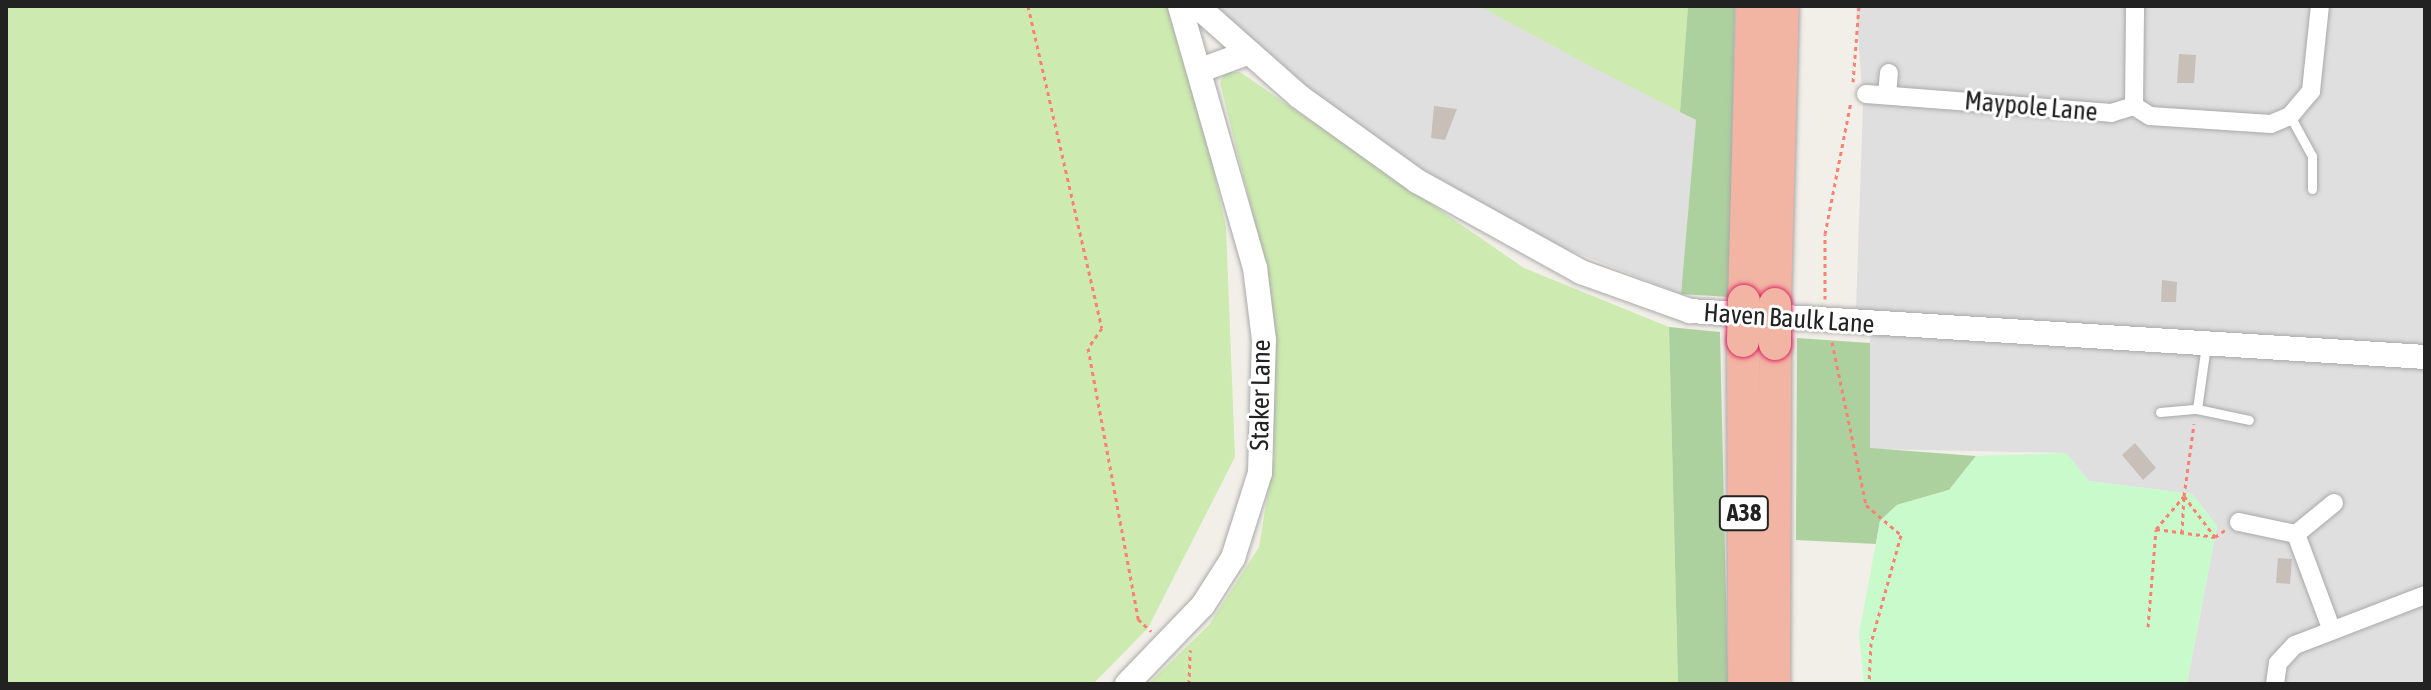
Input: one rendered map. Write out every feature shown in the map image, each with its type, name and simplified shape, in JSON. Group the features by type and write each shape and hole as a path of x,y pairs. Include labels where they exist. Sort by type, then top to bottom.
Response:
{"highway":[{"name":"A38","path":"1752,6 1759,302 1775,344 1774,684"},
{"name":"A38","path":"1744,684 1743,341 1759,302 1783,6"}],"street":[{"name":"Staker Lane","path":"1127,684 1203,605 1243,532 1260,473 1265,403 1255,268 1201,70 1180,6"},
{"name":"Haven Baulk Lane","path":"1197,6 1247,53 1417,181 1581,272 1690,311 1828,324 2425,357"},
{"path":"2134,106 2135,6"},
{"path":"2290,116 2311,91 2320,6"},
{"path":"1201,70 1247,53"},
{"path":"1887,95 1889,73"},
{"name":"Maypole Lane","path":"1866,94 2111,113 2134,106 2150,116 2271,124 2290,116"},
{"path":"2296,534 2334,503"},
{"path":"2239,522 2296,534"},
{"path":"2296,534 2331,628"},
{"path":"2275,684 2278,663 2295,645 2331,628 2425,595"}],"lane":[{"path":"2290,116 2312,156 2312,189"},
{"path":"2197,409 2207,343"},
{"path":"2160,412 2197,409 2249,420"}],"path":[{"path":"1028,6 1102,328 1088,348 1138,619 1194,654 1189,684"},
{"path":"1859,6 1852,92 1825,234 1828,324 1866,505 1901,535 1871,643 1869,684"},
{"path":"2182,533 2184,496 2197,409"},
{"path":"2148,627 2156,529 2184,496"},
{"path":"2184,496 2215,537"},
{"path":"2156,529 2215,537 2239,522"}],"shaded area":[{"path":"1209,6 1479,6 1696,120 1681,294 1554,244 1369,139"},
{"path":"1856,6 2425,6 2425,684 2187,684 2217,526 2192,494 2089,481 2066,453 1870,449 1870,312 1856,309 1863,104"}],"green space":[{"path":"6,6 1167,6 1193,76 1226,227 1235,457 1148,628 1093,684 6,684"},
{"path":"1479,6 1688,6 1680,112 1588,65"},
{"path":"1688,6 1735,6 1729,297 1681,294 1696,120 1680,112"},
{"path":"1225,72 1240,72 1524,268 1669,327 1678,684 1148,684 1209,625 1259,547 1274,456 1269,279 1220,83"},
{"path":"1669,327 1720,332 1728,684 1678,684"},
{"path":"1797,338 1870,343 1870,448 1976,456 1949,490 1897,505 1880,521 1876,544 1796,540"},
{"path":"2066,453 2089,481 2192,494 2217,526 2187,684 1864,684 1859,634 1880,521 1897,505 1949,490 1976,456"}],"building":[{"path":"2179,54 2196,55 2194,83 2177,83"},
{"path":"1434,106 1457,109 1445,140 1431,138"},
{"path":"2162,280 2177,282 2176,302 2161,302"},
{"path":"2135,443 2156,468 2143,480 2122,455"},
{"path":"2278,558 2292,559 2290,584 2276,583"}]}
